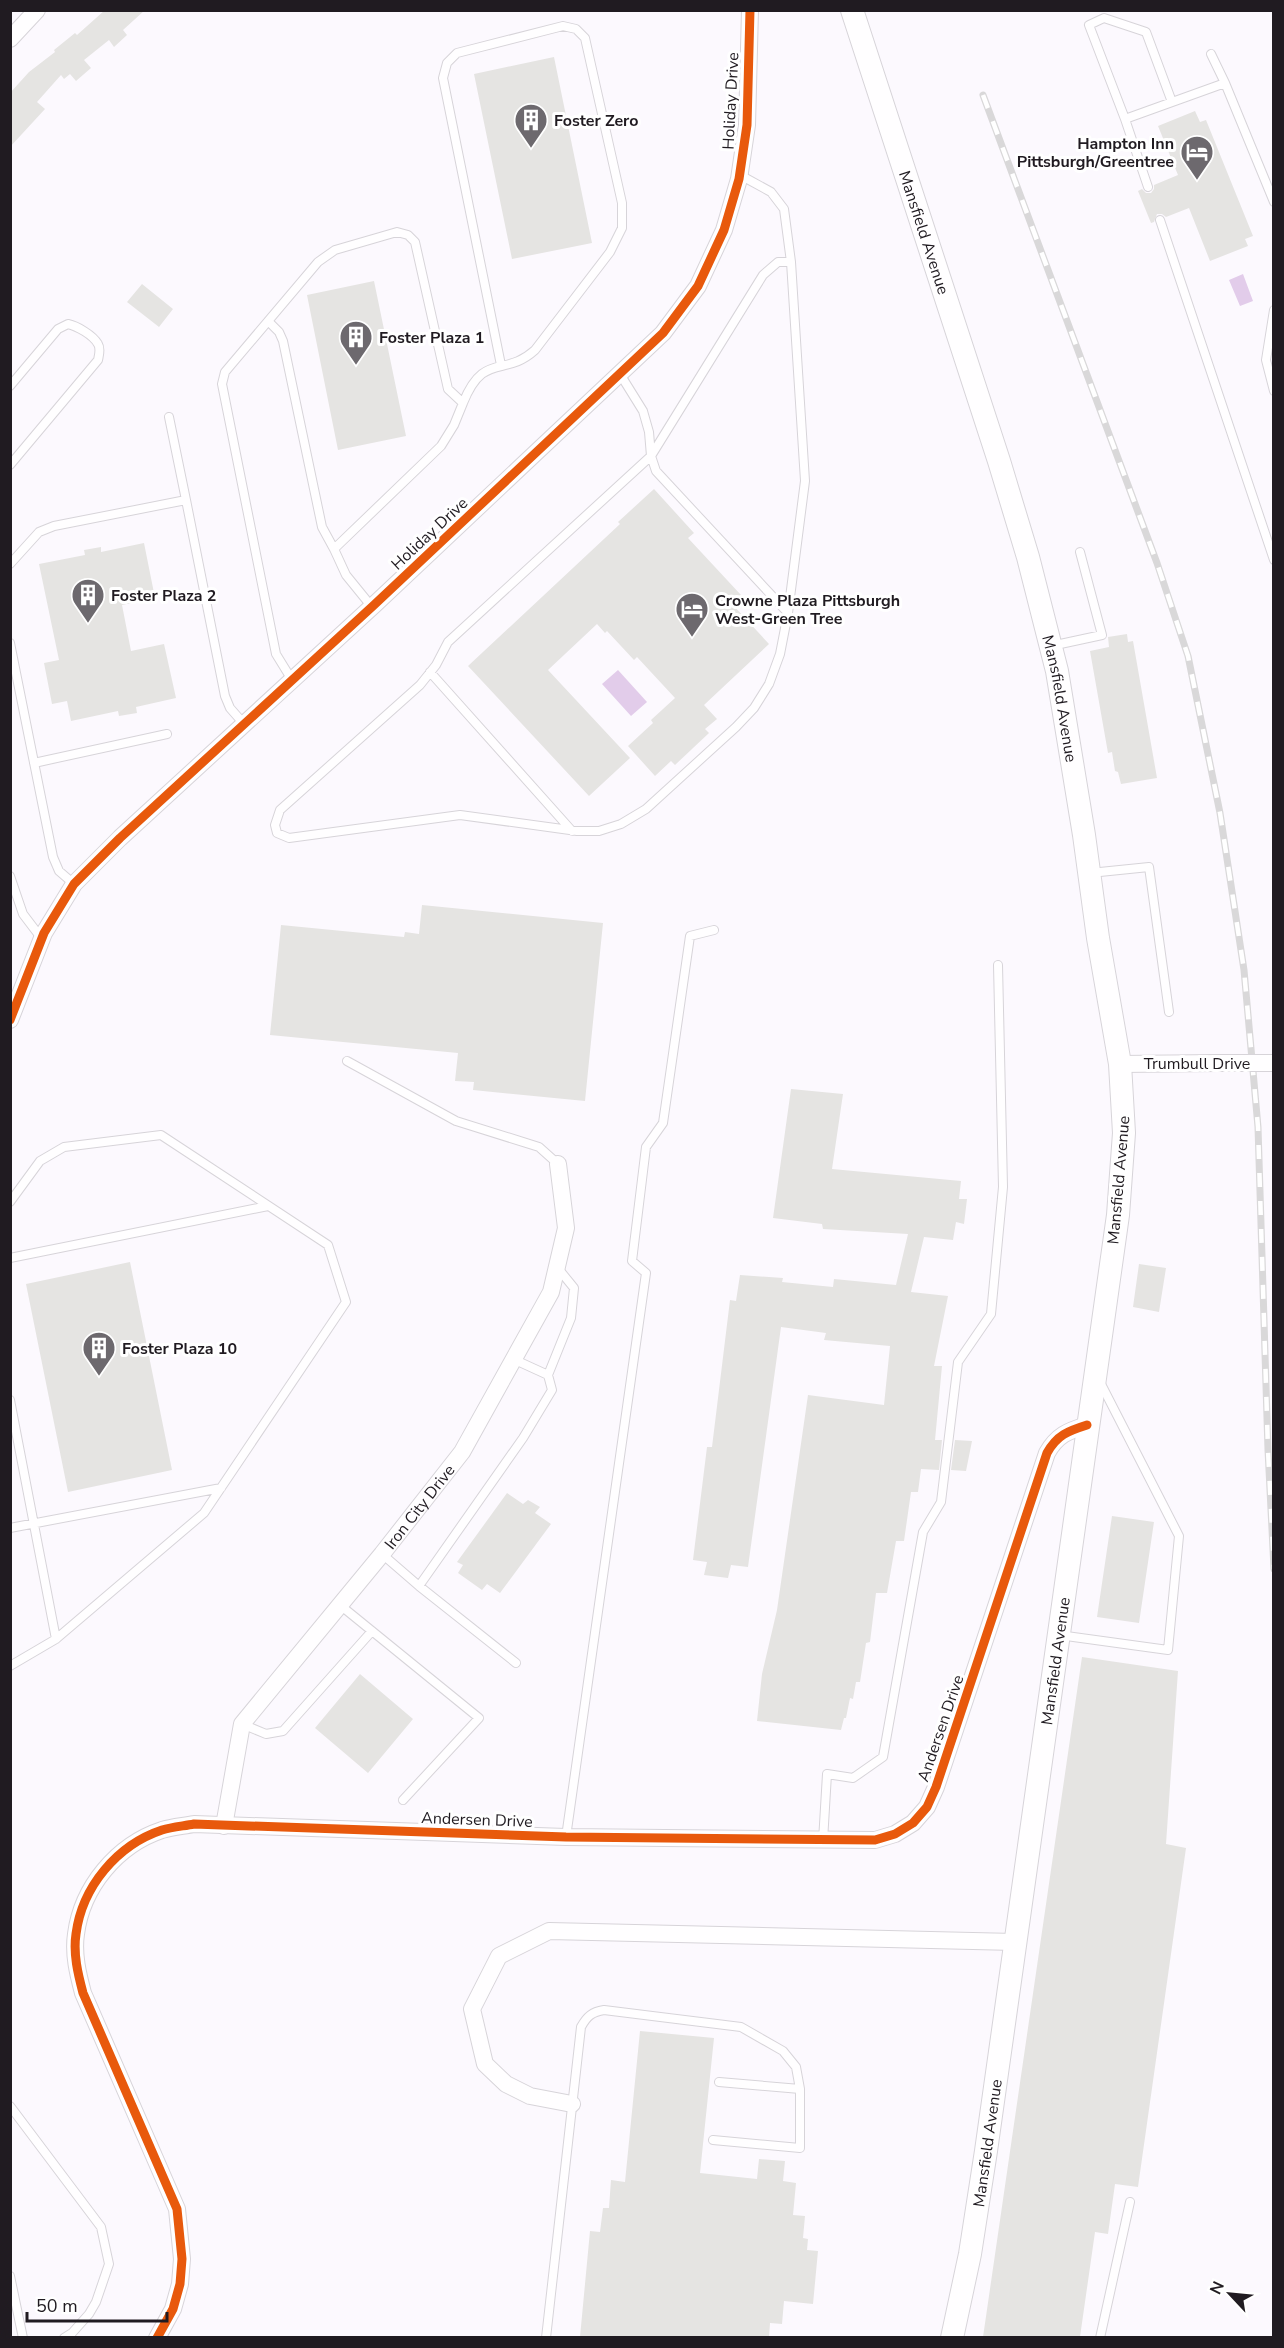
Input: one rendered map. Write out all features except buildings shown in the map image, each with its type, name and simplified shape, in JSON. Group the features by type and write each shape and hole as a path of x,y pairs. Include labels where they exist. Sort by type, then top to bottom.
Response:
{"main road":[{"name":"Mansfield Avenue","path":"852,10 999,461 1028,557 1051,646 1120,1064 1124,1101 1123,1165 1095,1372 980,2192 962,2296 952,2337"}],"street":[{"path":"10,39 37,10"},
{"name":"Holiday Drive","path":"10,1020 42,939 74,884 120,838 372,607 663,333 698,286 724,230 740,175 747,125 750,10"},
{"name":"Trumbull Drive","path":"1120,1064 1274,1063"},
{"name":"Iron City Drive","path":"224,1826 242,1724 382,1554 462,1452 550,1292 566,1228 558,1164"},
{"name":"Andersen Drive","path":"157,2337 172,2309 180,2284 182,2259 177,2209 83,1993 76,1964 76,1935 82,1908 95,1882 113,1859 137,1841 163,1830 194,1824 566,1837 823,1841 875,1840 895,1834 913,1823 927,1807 945,1764 1047,1453 1054,1441 1065,1432 1087,1425"},
{"path":"572,2104 530,2096 506,2084 492,2071 485,2064 472,2008 499,1956 549,1931 1015,1942"}],"lane":[{"path":"1148,187 1089,25 1104,18 1146,32 1172,102"},
{"path":"334,549 441,446 454,425 471,385 483,372 525,360 535,350 610,252 622,228 622,203 585,38 576,29 562,26 457,52 447,63 443,78 501,365"},
{"path":"1211,54 1274,202"},
{"path":"1125,119 1225,83"},
{"path":"740,175 771,192 784,209 791,262 805,481 788,613 780,654 769,684 754,708 646,809 621,824 599,831 572,831 460,815 289,838 277,833 275,825 280,810 420,685 448,642 651,456 763,275 778,262 791,262"},
{"path":"1160,219 1274,560"},
{"path":"292,680 276,654 222,384 225,372 318,262 335,250 397,232 408,235 415,242 448,389 463,403"},
{"path":"1274,310 1266,360 1274,391"},
{"path":"268,321 279,332 283,341 322,526 346,575 372,607"},
{"path":"10,386 58,329 68,324 77,326 98,343 100,351 98,360 10,465"},
{"path":"620,374 644,411 651,456 656,471 788,613"},
{"path":"169,417 225,696 230,708 244,724"},
{"path":"10,564 39,532 54,526 186,500"},
{"path":"1051,646 1102,635 1080,552"},
{"path":"10,644 53,857 58,871 74,884"},
{"path":"430,672 572,831"},
{"path":"34,763 166,734"},
{"path":"1089,873 1149,867 1169,1012"},
{"path":"10,876 23,914 42,939"},
{"path":"566,1837 646,1274 632,1261 646,1147 663,1123 690,936 714,930"},
{"path":"823,1841 826,1774 853,1778 883,1757 923,1532 941,1502 958,1362 991,1314 1003,1187 998,965"},
{"path":"347,1061 456,1121 539,1147 558,1164"},
{"path":"10,1202 40,1161 64,1147 160,1135 328,1245 346,1302 204,1513 56,1639 10,1666"},
{"path":"10,1258 268,1206"},
{"path":"419,1586 523,1438 552,1390 548,1375 571,1318 574,1287 556,1267"},
{"path":"513,1359 548,1375"},
{"path":"1058,1635 1168,1650 1179,1536 1095,1372"},
{"path":"10,1400 56,1639"},
{"path":"10,1528 221,1488"},
{"path":"382,1554 516,1663"},
{"path":"340,1605 479,1718 404,1800"},
{"path":"242,1724 266,1734 284,1731 372,1630"},
{"path":"546,2337 581,2027 586,2017 595,2011 604,2010 741,2027 783,2051 796,2067 801,2089 800,2148 713,2140"},
{"path":"719,2082 801,2089"},
{"path":"10,2106 101,2227 109,2264 96,2302 72,2333 64,2337"},
{"path":"1100,2337 1130,2202"},
{"path":"10,2276 23,2337"}],"shaded area":[{"path":"1243,274 1253,301 1240,306 1229,280"},
{"path":"618,670 647,702 631,716 602,684"}],"railway":[{"path":"983,95 1157,563 1188,656 1220,813 1244,970 1258,1127 1274,1569"}],"cycle path":[{"path":"10,1020 44,933 74,884 120,838 374,605 663,333 698,286 724,230 739,179 747,125 750,10"},
{"path":"157,2338 173,2309 180,2284 182,2259 177,2209 83,1993 76,1956 76,1934 86,1900 104,1870 117,1857 146,1837 166,1829 194,1824 566,1837 875,1840 895,1834 913,1823 927,1807 936,1787 1047,1453 1064,1434 1087,1425"}],"place":[{"name":"Foster Zero","path":"531,149"},
{"name":"Hampton Inn Pittsburgh/Greentree","path":"1197,181"},
{"name":"Foster Plaza 1","path":"356,366"},
{"name":"Foster Plaza 2","path":"88,624"},
{"name":"Crowne Plaza Pittsburgh West-Green Tree","path":"692,638"},
{"name":"Foster Plaza 10","path":"99,1377"}]}
